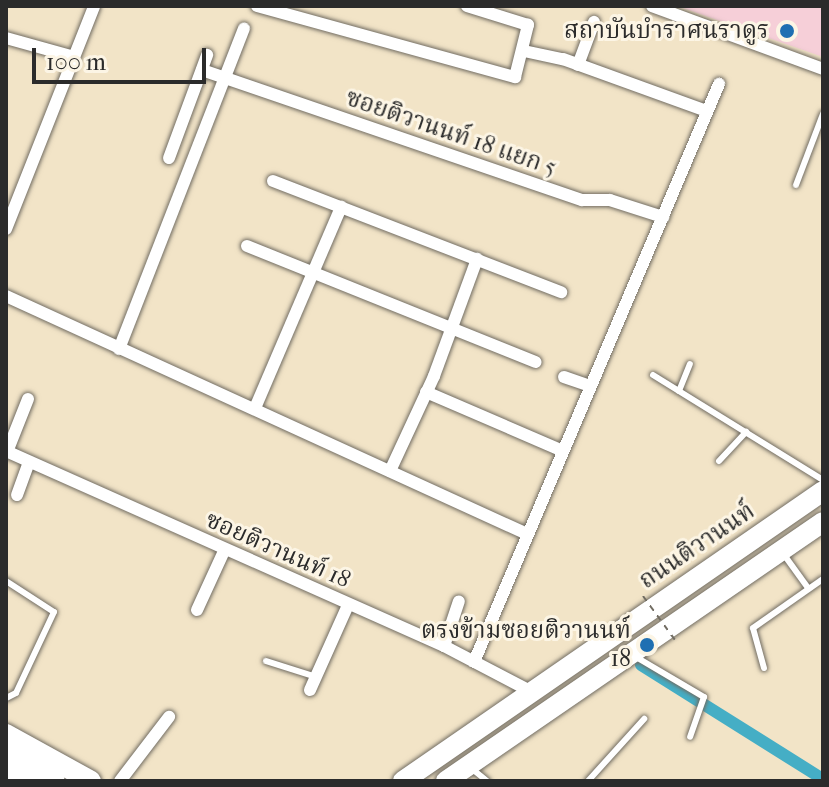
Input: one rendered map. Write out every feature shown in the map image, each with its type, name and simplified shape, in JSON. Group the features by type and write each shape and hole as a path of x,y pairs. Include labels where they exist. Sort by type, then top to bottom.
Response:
{"main road":[{"name":"ถนนติวานนท์","path":"403,781 823,491"},
{"name":"ถนนติวานนท์","path":"446,781 823,522"},
{"path":"6,734 91,781"},
{"path":"6,753 55,781"},
{"path":"6,771 24,781"}],"street":[{"path":"257,6 513,78 524,51 528,25 467,6"},
{"path":"652,6 823,69"},
{"path":"6,229 94,7"},
{"path":"578,65 594,22"},
{"path":"119,349 227,80 244,28"},
{"path":"6,38 74,57"},
{"path":"524,51 578,65 707,111"},
{"path":"169,158 207,55"},
{"name":"ซอยติวานนท์ 18 แยก 5","path":"202,70 582,200 610,200 663,217"},
{"path":"474,662 719,84"},
{"path":"273,181 561,292"},
{"path":"255,408 341,207"},
{"path":"247,246 536,362"},
{"path":"390,471 426,392 477,259"},
{"path":"6,296 527,534"},
{"path":"564,377 590,386"},
{"path":"426,392 563,451"},
{"path":"6,452 28,399"},
{"name":"ซอยติวานนท์ 18","path":"6,452 444,646 532,692"},
{"path":"17,495 29,462"},
{"path":"197,610 224,551"},
{"path":"444,646 459,601"},
{"path":"310,690 348,605"},
{"path":"120,781 169,717"}],"lane":[{"path":"796,185 823,114"},
{"path":"679,391 690,364"},
{"path":"653,375 823,480"},
{"path":"719,461 746,432"},
{"path":"781,550 808,588"},
{"path":"764,668 753,628 823,579"},
{"path":"6,581 54,612 16,693 6,698"},
{"path":"629,653 704,702 690,737"},
{"path":"266,661 316,677"},
{"path":"588,781 644,719"},
{"path":"468,766 487,781"}],"path":[{"path":"643,596 675,640"}],"shaded area":[{"name":"สถาบันบำราศนราดูร","path":"677,6 823,6 823,57"}],"waterway":[{"path":"641,665 823,779"}],"place":[{"name":"สถาบันบำราศนราดูร","path":"787,31"},
{"name":"ตรงข้ามซอยติวานนท์ 18","path":"647,645"}]}
